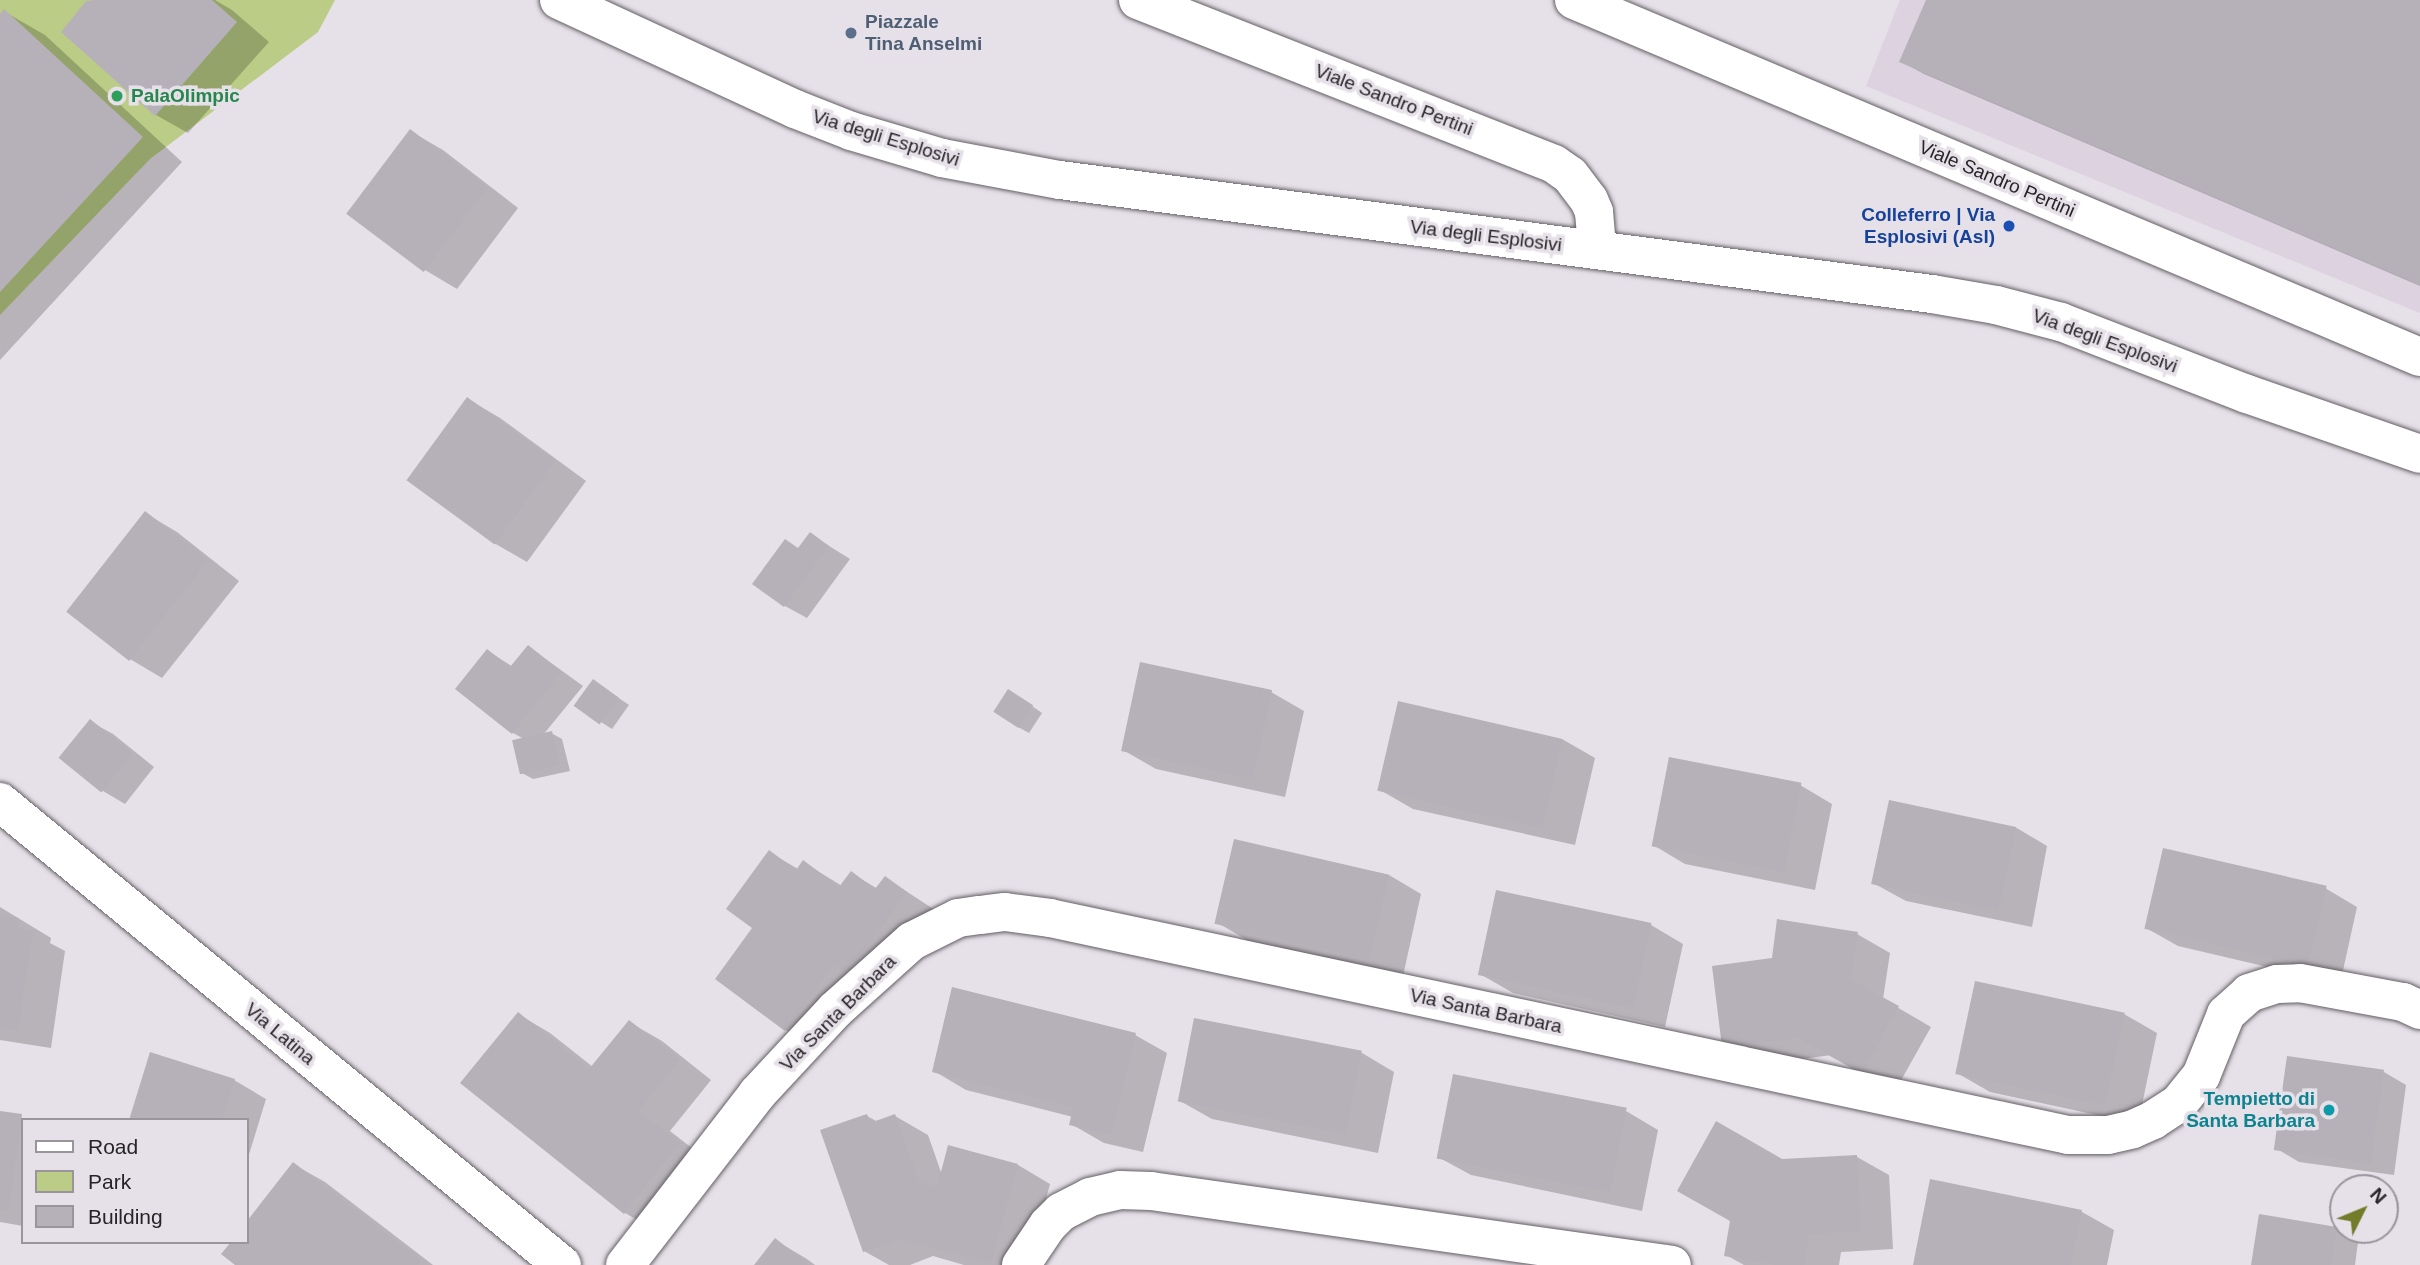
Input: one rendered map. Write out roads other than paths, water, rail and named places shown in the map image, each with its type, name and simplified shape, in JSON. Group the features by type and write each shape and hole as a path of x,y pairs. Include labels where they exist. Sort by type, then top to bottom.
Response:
{"street":[{"name":"Via degli Esplosivi","path":"559,0 794,109 851,131 942,158 1059,180 1996,305 2081,329 2258,398 2420,454"},
{"name":"Viale Sandro Pertini","path":"1138,0 1554,164 1570,175 1589,200 1594,212 1597,250"},
{"name":"Viale Sandro Pertini","path":"1574,0 2420,357"},
{"name":"Via Latina","path":"0,802 562,1265"},
{"name":"Via Santa Barbara","path":"625,1265 758,1094 835,1010 912,941 933,928 969,916 1005,912 1050,918 2068,1135 2108,1135 2133,1129 2154,1121 2179,1103 2201,1076 2226,1014 2249,993 2277,984 2300,983 2403,1002 2420,1010"},
{"path":"1021,1265 1048,1225 1061,1212 1090,1196 1120,1190 1152,1191 1672,1265"}],"place":[{"name":"Piazzale Tina Anselmi","path":"851,33"},
{"name":"PalaOlimpic","path":"117,96"},
{"name":"Colleferro | Via Esplosivi (Asl)","path":"2009,226"},
{"name":"Tempietto di Santa Barbara","path":"2329,1110"}]}
